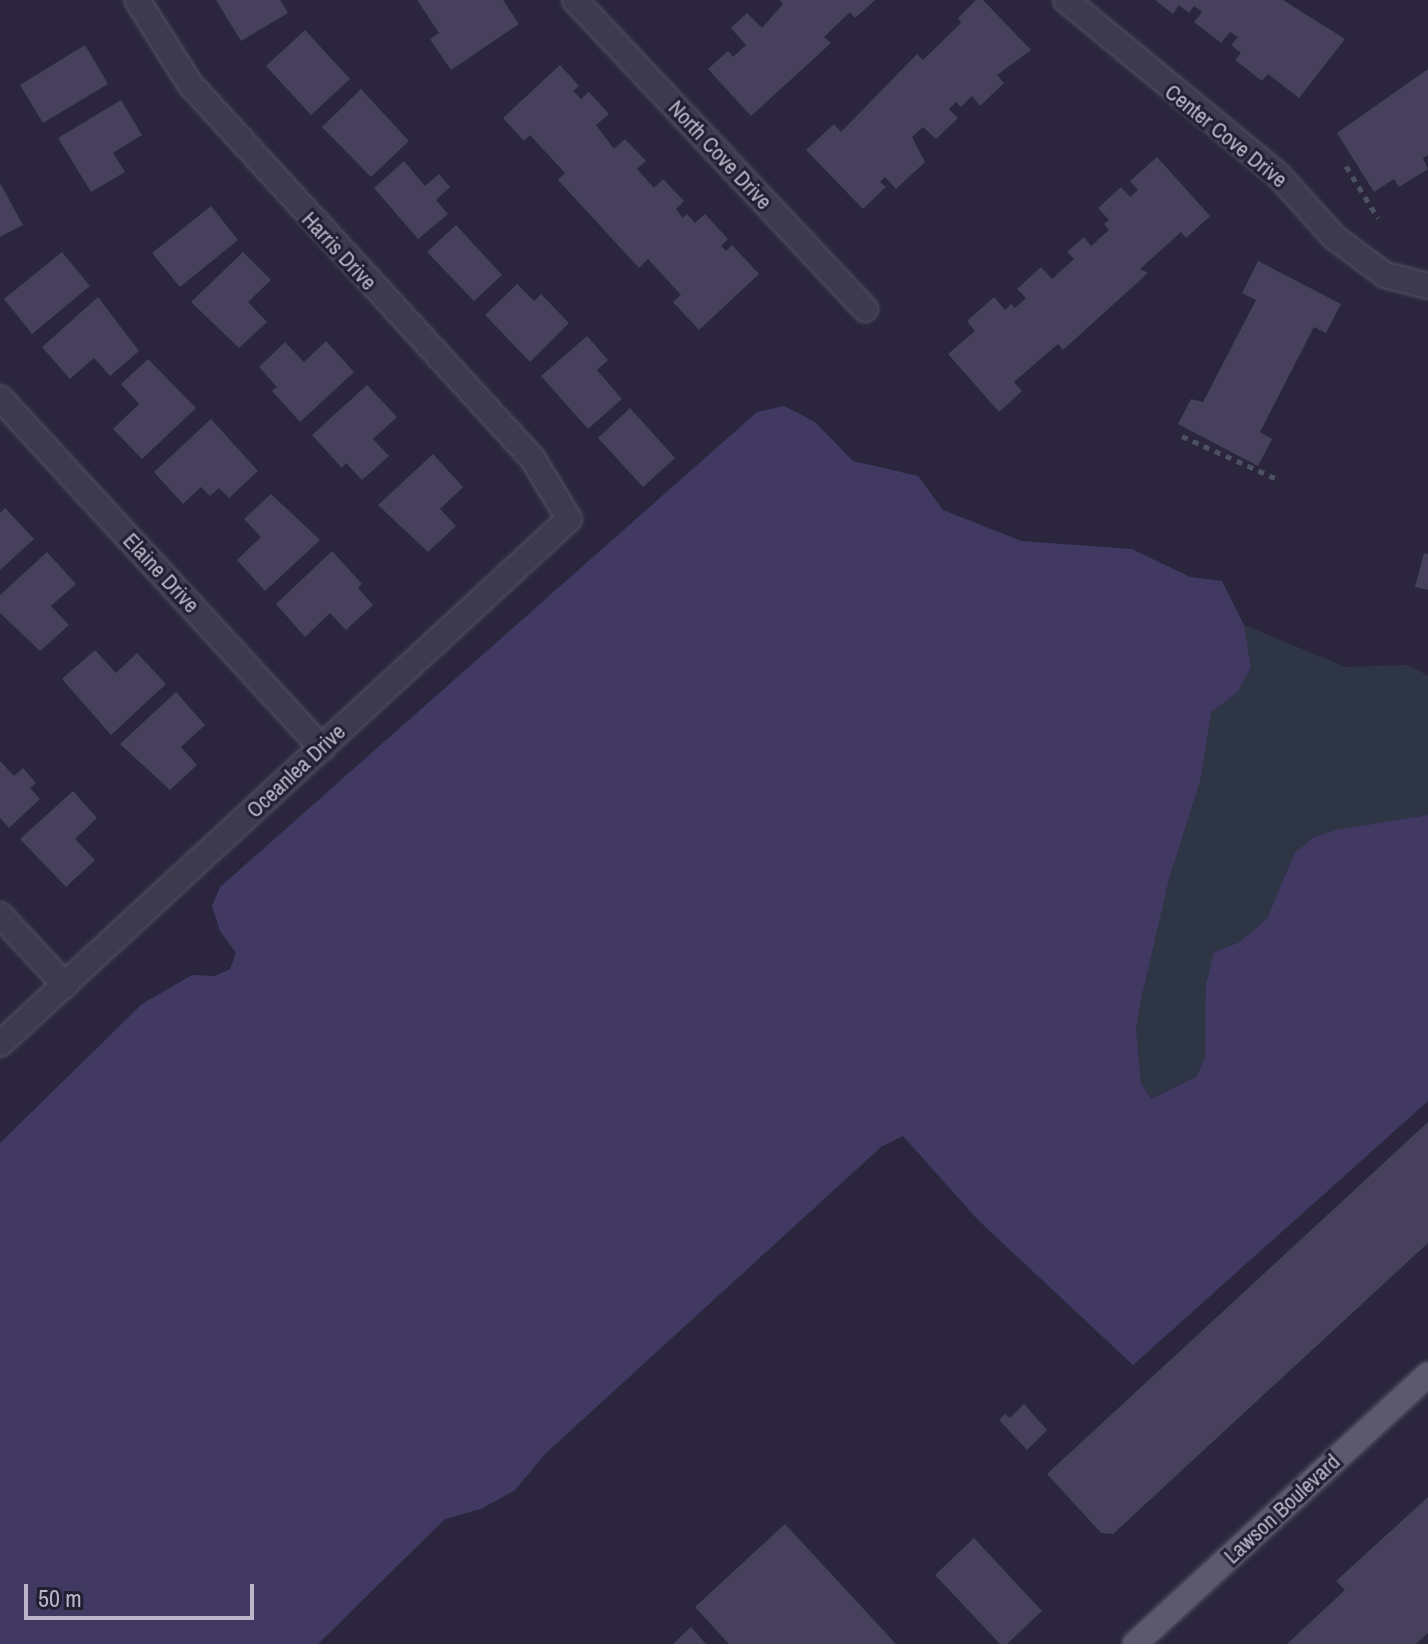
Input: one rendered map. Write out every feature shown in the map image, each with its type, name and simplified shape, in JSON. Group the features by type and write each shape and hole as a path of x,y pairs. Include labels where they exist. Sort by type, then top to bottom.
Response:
{"main road":[{"name":"Lawson Boulevard","path":"1135,1644 1428,1375"}],"street":[{"name":"Harris Drive","path":"137,0 190,84 244,149 533,459 554,492"},
{"name":"North Cove Drive","path":"575,0 865,309"},
{"name":"Center Cove Drive","path":"1066,0 1278,175 1334,237 1385,275 1428,286"},
{"name":"Elaine Drive","path":"0,398 322,748"},
{"name":"Oceanlea Drive","path":"0,1044 569,519 554,492"},
{"path":"0,915 65,985"}],"path":[{"path":"1346,166 1378,218"},
{"path":"1182,436 1275,478"}],"shaded area":[{"path":"784,406 815,422 853,461 918,476 943,510 1021,541 1132,549 1190,577 1222,581 1244,625 1251,667 1238,692 1211,712 1201,778 1169,879 1140,1004 1136,1029 1141,1083 1151,1099 1196,1077 1205,1057 1206,985 1214,952 1238,943 1267,919 1294,854 1312,838 1336,830 1428,815 1428,1101 1133,1365 978,1220 903,1136 881,1147 546,1453 515,1490 481,1509 445,1519 318,1644 0,1644 0,1143 142,1004 192,975 215,976 230,969 236,953 220,931 212,906 220,887 757,412"},
{"path":"1244,625 1346,667 1408,665 1428,676 1428,815 1336,830 1312,838 1294,854 1267,919 1238,943 1214,952 1205,1057 1196,1077 1151,1099 1141,1083 1136,1029 1140,1004 1169,878 1201,778 1211,712 1238,692 1251,667"}],"building":[{"path":"216,0 280,0 288,13 241,41"},
{"path":"417,0 503,0 519,24 451,70 430,39 439,33"},
{"path":"779,0 875,0 855,18 850,12 824,37 831,43 751,116 708,69 728,51 733,57 746,45 731,28 747,13 762,28 783,4"},
{"path":"976,0 983,0 1031,50 997,75 1004,83 980,106 972,96 961,107 956,102 949,109 958,118 936,139 923,127 912,137 925,162 896,189 885,177 880,182 886,187 863,209 806,150 834,124 841,132 917,54 923,60 961,23 958,18"},
{"path":"1155,0 1283,0 1345,39 1299,98 1268,74 1262,81 1235,60 1241,53 1231,45 1238,37 1230,32 1221,43 1194,22 1202,12 1194,6 1189,13 1179,5 1173,14"},
{"path":"305,30 350,79 311,115 266,66"},
{"path":"85,45 108,84 43,123 20,85"},
{"path":"560,65 579,86 573,91 581,99 589,92 609,114 596,125 614,149 625,139 646,161 637,169 654,188 663,179 684,201 676,209 683,218 687,214 695,223 705,214 728,239 721,246 726,251 732,245 759,274 699,330 673,302 681,295 648,259 639,268 558,180 565,173 530,135 524,141 503,118"},
{"path":"1428,69 1428,155 1423,158 1428,169 1399,187 1394,179 1374,192 1337,133"},
{"path":"361,89 409,141 371,177 322,127"},
{"path":"121,100 142,135 113,153 125,172 91,192 58,138"},
{"path":"1157,157 1210,216 1186,238 1181,232 1140,269 1148,273 1063,350 1058,344 1014,382 1022,391 999,412 948,354 975,331 967,321 994,297 1005,310 1011,304 1015,308 1026,298 1017,289 1041,267 1052,279 1074,259 1067,252 1084,237 1091,246 1109,230 1104,224 1109,220 1098,208 1121,187 1130,197 1138,190 1130,181"},
{"path":"404,161 425,186 439,174 450,187 436,200 448,214 418,239 374,188"},
{"path":"0,183 23,225 0,237"},
{"path":"211,206 238,240 180,287 152,253"},
{"path":"456,225 502,275 474,301 427,252"},
{"path":"62,252 90,286 32,334 4,299"},
{"path":"243,252 271,280 248,302 267,322 239,348 191,302"},
{"path":"1258,261 1341,304 1326,333 1314,327 1260,432 1272,439 1258,466 1178,424 1191,399 1203,402 1256,300 1242,293"},
{"path":"517,284 534,301 541,294 569,323 530,362 485,315"},
{"path":"98,297 139,351 110,376 94,358 70,379 42,347"},
{"path":"587,336 608,360 597,370 622,399 588,429 541,376"},
{"path":"326,341 354,372 300,422 272,391 277,387 259,367 285,342 304,362"},
{"path":"148,359 196,408 142,459 113,429 139,404 121,384"},
{"path":"367,385 397,417 373,439 389,456 362,480 346,463 342,468 312,435"},
{"path":"630,408 675,458 643,487 598,438"},
{"path":"211,419 258,471 229,498 219,488 210,496 201,487 183,504 154,472"},
{"path":"433,454 463,487 440,509 456,526 428,552 378,505"},
{"path":"271,494 320,540 265,591 237,560 261,537 244,519"},
{"path":"5,508 34,539 0,570 0,513"},
{"path":"332,551 362,584 358,588 373,605 346,630 330,613 305,637 276,604"},
{"path":"47,552 76,584 51,606 69,625 40,651 0,613 0,595"},
{"path":"1424,553 1428,554 1428,590 1415,587"},
{"path":"95,650 116,673 137,653 166,684 111,735 62,679"},
{"path":"176,692 205,725 181,747 197,765 170,790 120,744"},
{"path":"0,761 14,776 23,768 36,783 30,788 40,799 9,828 0,818"},
{"path":"73,791 97,818 75,839 95,860 66,887 20,839"},
{"path":"1428,1122 1428,1243 1113,1534 1101,1533 1047,1474"},
{"path":"1024,1404 1047,1430 1027,1450 999,1420 1005,1414 1010,1418"},
{"path":"1428,1497 1428,1633 1416,1644 1287,1644 1345,1590 1336,1581"},
{"path":"785,1524 896,1644 729,1644 695,1607"},
{"path":"974,1538 1042,1611 1007,1644 1000,1644 935,1575"},
{"path":"691,1627 706,1644 673,1644"}]}
